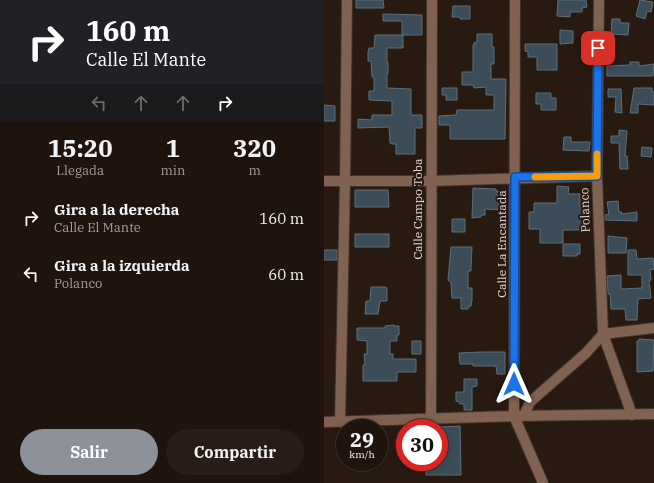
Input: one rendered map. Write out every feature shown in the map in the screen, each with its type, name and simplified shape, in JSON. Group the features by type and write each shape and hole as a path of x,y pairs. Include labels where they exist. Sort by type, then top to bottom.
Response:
{"street":[{"path":"340,419 347,0"},
{"name":"Calle Campo Toba","path":"431,418 432,0"},
{"name":"Calle La Encantada","path":"515,0 515,177 519,416 542,483"},
{"name":"Polanco","path":"598,0 597,176 603,334 632,415"},
{"path":"324,182 597,176"},
{"path":"519,416 530,402 586,353 603,334 654,328"},
{"path":"388,420 654,414"},
{"path":"324,422 336,422"}],"building":[{"path":"356,0 383,0 384,8 356,8"},
{"path":"558,0 586,0 587,7 582,8 582,12 570,12 570,17 557,16"},
{"path":"640,0 653,2 651,12 647,11 645,19 636,16"},
{"path":"453,6 470,6 470,19 452,17"},
{"path":"383,14 422,15 422,35 402,35 402,21 383,21"},
{"path":"612,19 620,19 620,23 629,23 628,35 611,34"},
{"path":"560,30 573,31 573,43 560,44"},
{"path":"477,34 492,34 494,64 491,64 491,79 506,79 505,139 450,139 450,125 439,125 439,116 456,115 457,110 494,110 494,95 486,95 486,87 474,88 473,85 462,85 462,72 473,72 473,46 474,43 477,42"},
{"path":"375,35 403,35 403,48 387,48 387,88 411,89 411,115 422,115 422,128 415,128 415,154 396,154 396,144 390,143 389,127 358,128 358,119 372,120 372,115 392,115 392,101 369,100 369,91 374,91 374,77 372,77 371,61 368,61 368,52 369,48 374,48"},
{"path":"525,44 557,44 557,70 537,70 537,57 528,57 528,52 525,51"},
{"path":"630,62 639,62 639,66 654,64 653,76 607,76 607,66 630,65"},
{"path":"442,88 457,88 457,100 446,100 446,95 442,95"},
{"path":"634,88 652,88 652,92 654,92 654,105 638,104 638,113 630,113"},
{"path":"608,89 621,89 622,113 615,112 616,97 608,97"},
{"path":"536,93 551,93 551,98 556,98 556,110 541,110 541,104 536,104"},
{"path":"324,105 335,106 335,121 324,121"},
{"path":"619,130 627,131 625,156 627,156 628,169 620,169 619,143 611,143 611,136 619,136"},
{"path":"564,137 571,137 571,142 590,142 589,151 563,150"},
{"path":"642,147 652,148 651,157 641,156"},
{"path":"557,186 569,187 568,194 580,194 580,207 590,207 590,216 584,216 584,230 563,230 563,243 540,243 540,229 529,229 529,212 534,212 534,203 557,203"},
{"path":"473,188 496,189 496,191 504,192 502,210 485,209 485,215 472,218"},
{"path":"355,190 388,190 389,207 355,207"},
{"path":"618,201 619,212 622,212 621,214 637,212 637,221 605,220 605,215 609,214 607,202"},
{"path":"452,219 465,219 465,232 452,232"},
{"path":"355,234 389,234 389,247 355,247"},
{"path":"608,236 627,238 626,253 608,253"},
{"path":"563,244 580,244 580,254 577,254 577,256 563,256"},
{"path":"451,247 472,247 471,271 468,271 468,288 472,288 472,300 471,306 468,307 468,309 461,309 461,298 452,298 451,283 448,280"},
{"path":"324,250 337,250 337,260 324,260"},
{"path":"628,250 636,250 637,259 653,258 654,265 654,269 650,270 651,280 649,281 651,298 638,299 637,320 626,320 625,309 611,309 610,294 608,294 607,276 621,275 621,289 642,288 642,275 628,275"},
{"path":"371,287 386,287 387,289 387,301 380,301 378,314 365,314 366,301 370,301"},
{"path":"385,326 399,326 399,335 397,335 397,341 390,341 390,354 393,354 393,359 416,359 416,372 397,372 397,381 363,381 363,365 365,365 364,354 367,354 367,341 357,340 357,328 385,328"},
{"path":"639,339 654,340 653,371 637,372 637,341 639,341"},
{"path":"412,341 421,341 421,354 412,354"},
{"path":"505,352 505,374 497,374 496,366 473,366 473,364 460,364 459,353"},
{"path":"464,379 477,379 477,386 472,387 472,410 464,410 464,404 460,404 456,401 456,392 464,392"},
{"path":"460,426 461,475 426,475 426,471 448,471 448,427"}],"slow traffic":[{"path":"535,177 597,176 597,154"}],"route":[{"path":"514,384 515,177 597,176 598,48"}]}
